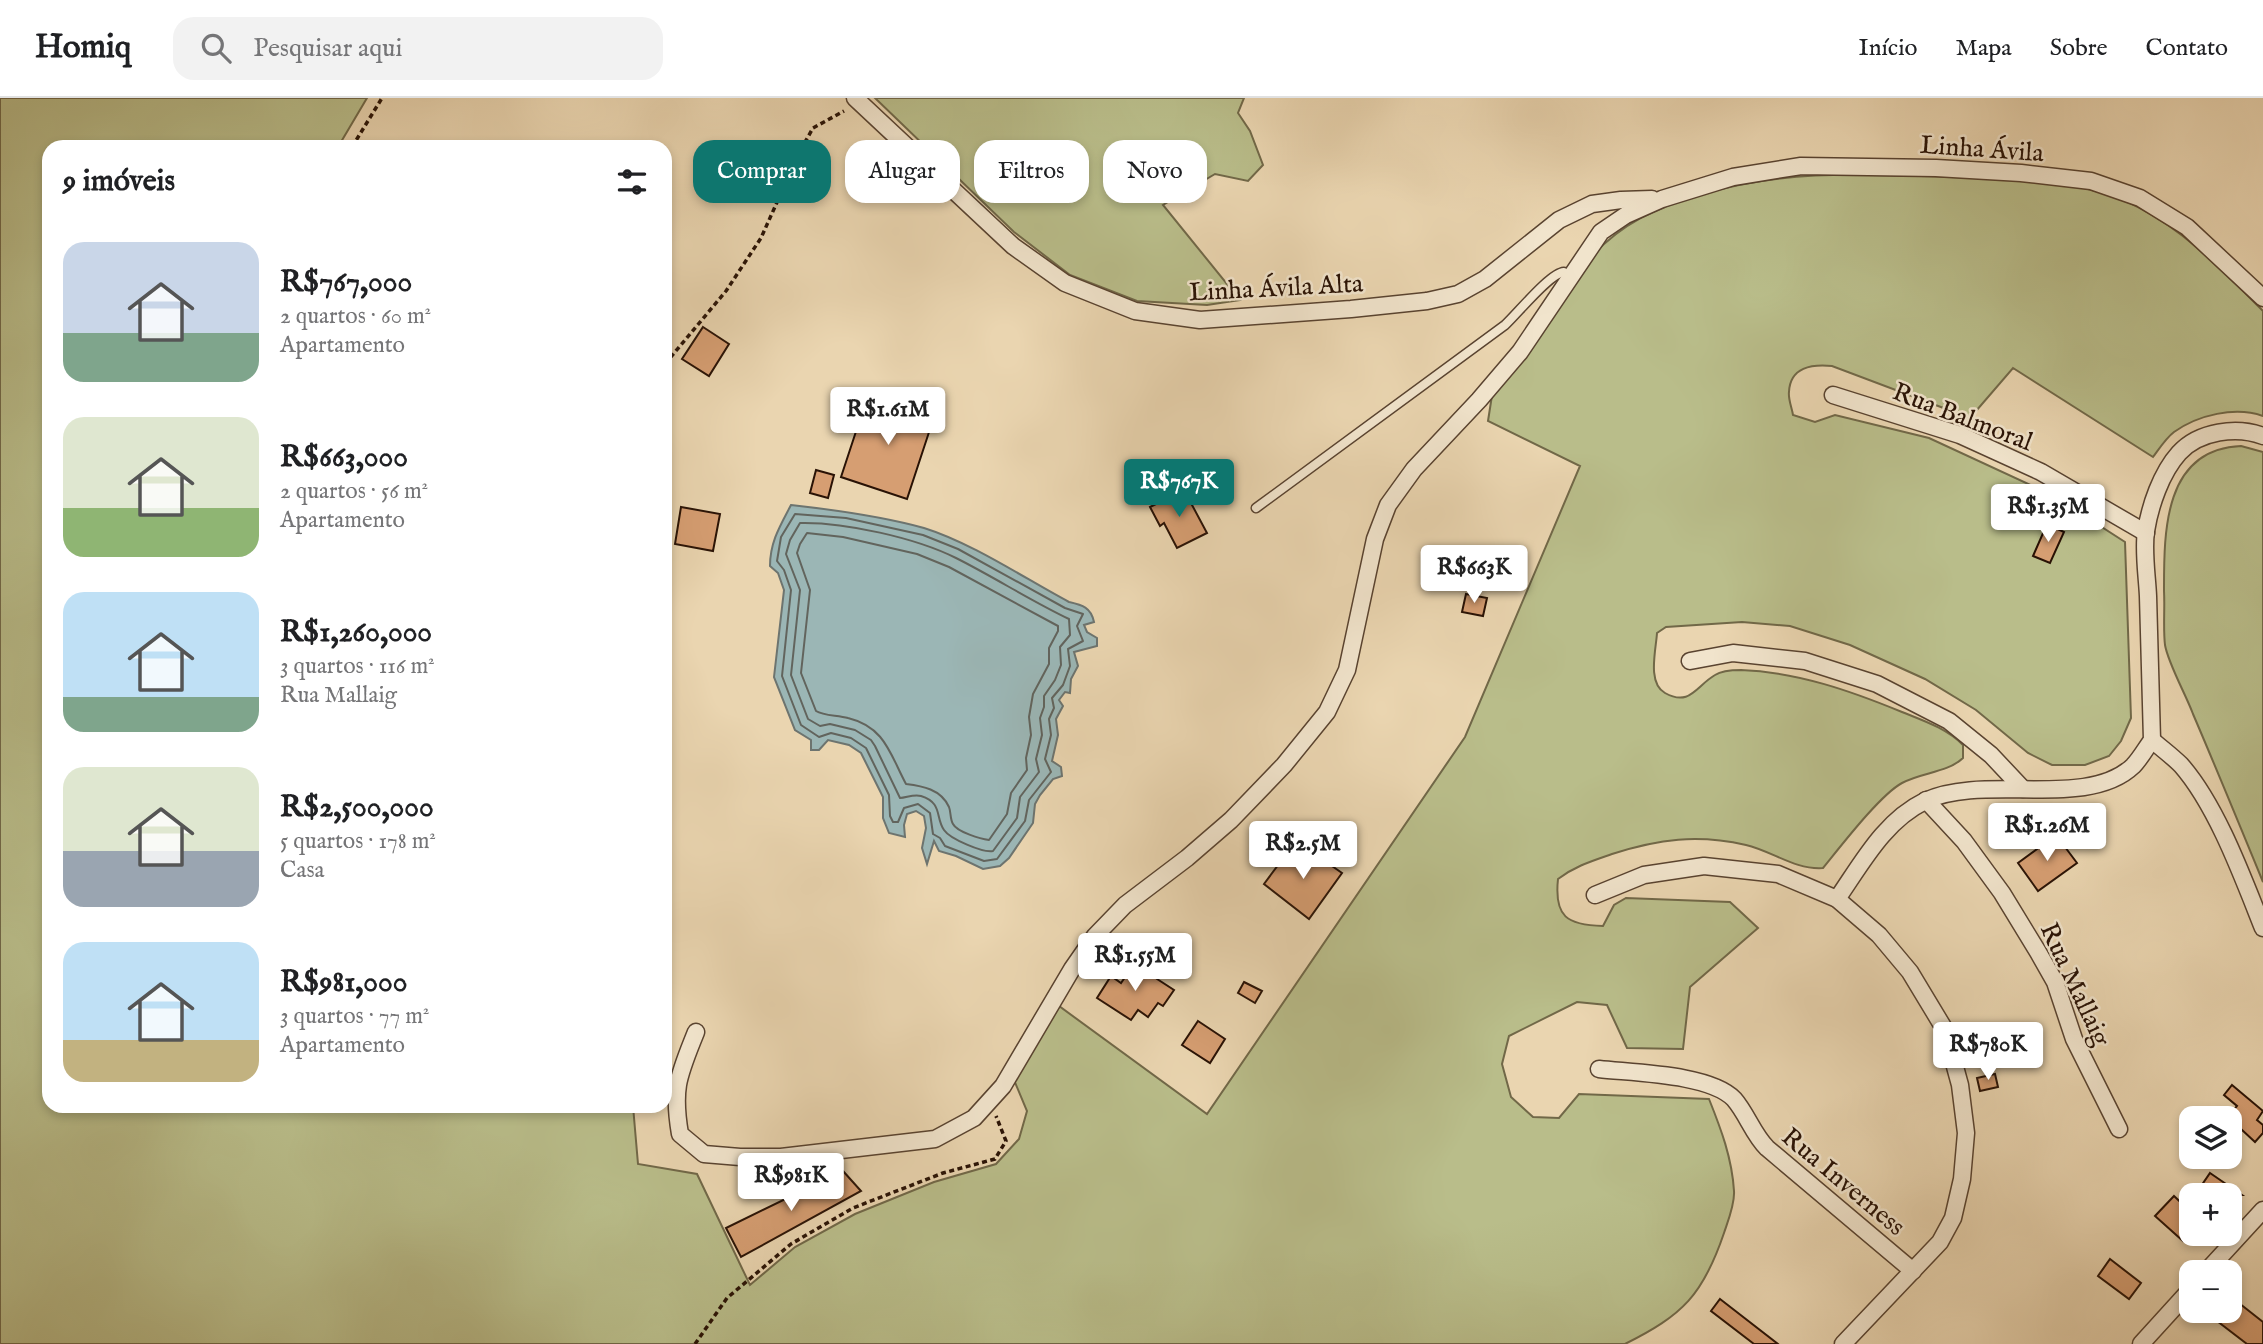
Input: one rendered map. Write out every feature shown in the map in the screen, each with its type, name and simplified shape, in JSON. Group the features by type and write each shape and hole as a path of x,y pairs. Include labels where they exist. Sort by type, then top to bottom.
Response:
{"street":[{"name":"Linha Ávila Alta","path":"858,101 1013,246 1065,283 1135,311 1200,320 1364,308 1427,301 1458,294 1485,279 1559,220 1592,204 1661,199"},
{"name":"Linha Ávila","path":"1661,199 1733,177 1801,166 1936,168 2021,173 2091,181 2140,198 2187,227 2263,298"},
{"path":"696,1032 679,1074 675,1103 680,1134 705,1154 781,1157 935,1139 974,1118 1003,1086 1072,969 1095,936 1125,905 1187,858 1231,820 1284,765 1327,712 1347,670 1375,539 1388,505 1414,469 1520,352 1601,232 1626,215 1661,199"},
{"name":"Rua Balmoral","path":"1833,395 1960,435 2041,472 2146,533"},
{"path":"1837,899 1877,841 1900,816 1926,800 1965,789 2073,788 2107,781 2132,766 2152,740 2146,533 2166,473 2180,452 2201,438 2224,430 2251,431 2263,436"},
{"path":"1690,661 1733,653 1805,661 1877,684 1949,721 1991,755 2023,789"},
{"path":"2152,740 2181,765 2206,802 2244,880 2263,928"},
{"name":"Rua Mallaig","path":"1926,800 1964,841 2002,893 2038,951 2055,982 2074,1039 2119,1129"},
{"path":"1595,895 1644,875 1704,866 1778,874 1837,899 1879,935 1917,983 1945,1030 1960,1085 1966,1133 1962,1179 1954,1218 1940,1242 1843,1344"},
{"name":"Rua Inverness","path":"1599,1069 1690,1079 1717,1086 1734,1099 1757,1138 1767,1149 1913,1271"},
{"path":"2217,1260 2263,1210"},
{"path":"2141,1344 2179,1302"}],"lane":[{"path":"1256,508 1505,325 1551,276 1563,272 1570,276"}],"path":[{"path":"356,140 382,98"},
{"path":"672,356 726,291 761,238 813,128 858,101"},
{"path":"695,1344 726,1298 792,1244 853,1208 943,1173 995,1159 1006,1141 990,1101"}],"green space":[{"path":"0,98 367,98 342,140 42,140 42,1113 634,1113 638,1164 697,1174 750,1285 795,1247 855,1214 934,1182 996,1164 1019,1139 1027,1111 1014,1080 1059,1006 1207,1114 1465,737 1580,466 1488,421 1493,389 1591,257 1627,226 1654,211 1699,195 1794,177 1886,175 2022,180 2070,185 2116,197 2173,228 2263,311 2263,416 2229,412 2194,421 2171,434 2153,457 2013,368 1970,418 1832,366 1810,367 1793,377 1789,395 1793,415 1815,422 1835,415 1929,438 2052,495 2125,542 2131,718 2121,741 2109,756 2085,765 2052,765 2028,753 1976,710 1925,679 1850,645 1790,626 1742,622 1666,627 1657,633 1654,666 1656,682 1665,693 1674,697 1687,696 1715,675 1727,671 1783,674 1863,697 1934,726 1963,745 1963,758 1950,767 1910,779 1893,789 1823,868 1803,866 1746,845 1694,839 1662,842 1612,854 1584,864 1558,879 1557,892 1561,910 1572,921 1580,924 1603,926 1614,905 1626,898 1730,902 1758,928 1690,987 1683,1049 1627,1048 1607,1005 1577,1002 1509,1036 1502,1064 1511,1097 1533,1117 1559,1118 1579,1094 1709,1099 1718,1121 1731,1167 1734,1196 1716,1254 1699,1288 1688,1301 1662,1323 1625,1344 0,1344"},
{"path":"875,98 1244,98 1238,113 1250,131 1263,165 1248,181 1215,174 1207,179 1207,140 1103,140 1103,203 1166,203 1163,205 1240,300 1207,305 1137,301 1070,275 1014,232 984,203 1089,203 1089,140 974,140 974,193 960,180 960,140 919,140"},
{"path":"2241,446 2263,452 2263,882 2170,661 2164,638 2165,544 2173,498 2182,478 2196,462 2215,451"}],"water":[{"path":"791,505 842,511 924,528 979,552 1091,613 1094,622 1084,625 1087,632 1097,638 1097,646 1074,652 1078,666 1071,679 1070,693 1065,692 1059,700 1063,706 1056,719 1058,735 1052,761 1061,767 1062,776 1053,779 1040,795 1035,804 1033,823 1009,858 1000,866 983,869 939,851 934,841 927,864 922,848 926,828 924,816 916,811 907,814 905,837 889,833 883,818 883,797 861,753 849,745 828,740 819,750 811,750 811,740 795,730 774,677 784,590 778,573 770,566 774,542"}],"building":[{"path":"703,327 729,344 709,376 682,359"},
{"path":"868,395 934,417 907,499 841,477"},
{"path":"816,470 834,475 828,498 810,493"},
{"path":"1184,490 1207,533 1177,548 1164,523 1160,526 1150,507"},
{"path":"681,507 720,514 713,551 675,544"},
{"path":"2047,524 2064,532 2050,563 2033,556"},
{"path":"1466,594 1487,598 1483,616 1462,612"},
{"path":"2056,835 2077,863 2038,891 2018,863"},
{"path":"1293,845 1315,862 1319,857 1342,873 1309,919 1264,884"},
{"path":"1134,964 1174,990 1163,1006 1158,1003 1148,1017 1138,1010 1131,1020 1097,998 1111,976 1121,983"},
{"path":"1244,982 1262,991 1255,1003 1238,993"},
{"path":"1198,1021 1225,1039 1210,1063 1182,1045"},
{"path":"1995,1074 1998,1087 1980,1091 1977,1078"},
{"path":"2232,1085 2263,1111 2257,1120 2263,1125 2263,1133 2255,1142 2242,1130 2242,1106 2237,1106 2224,1095"},
{"path":"843,1171 861,1191 741,1257 726,1228"},
{"path":"2210,1173 2225,1183 2203,1183"},
{"path":"2174,1196 2179,1201 2179,1237 2155,1216"},
{"path":"2110,1259 2141,1283 2129,1299 2098,1276"},
{"path":"1720,1299 1778,1344 1754,1344 1711,1311"},
{"path":"2242,1305 2263,1322 2263,1344 2247,1344 2220,1323 2242,1323"}]}
